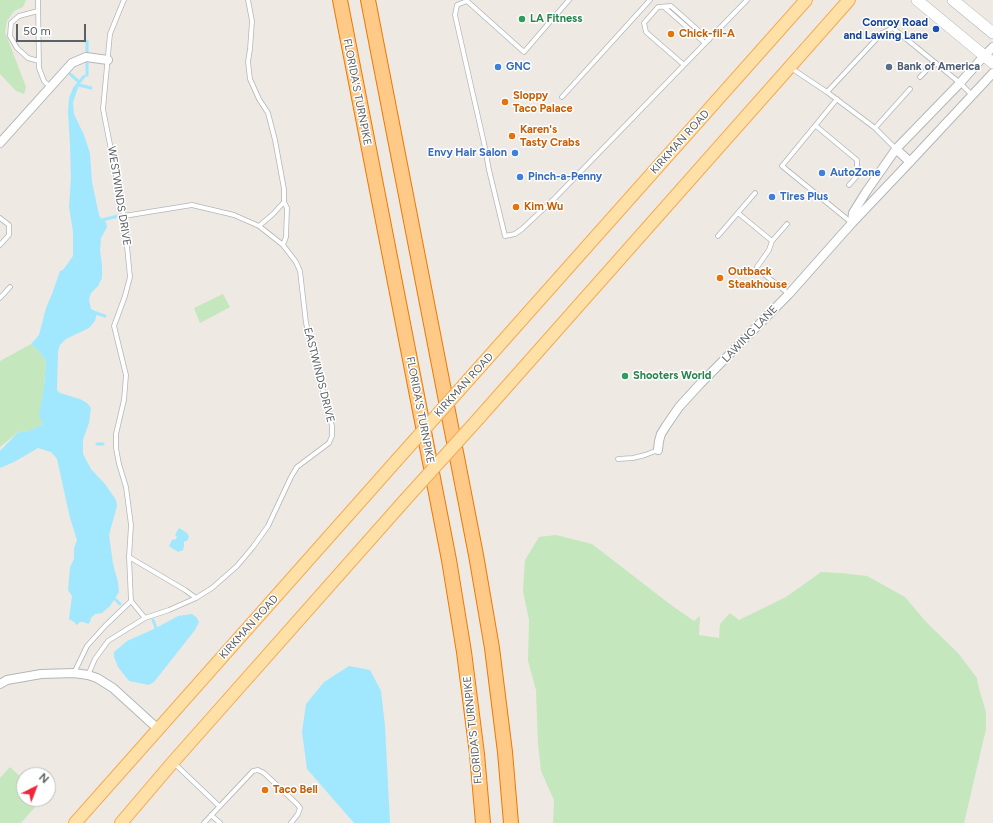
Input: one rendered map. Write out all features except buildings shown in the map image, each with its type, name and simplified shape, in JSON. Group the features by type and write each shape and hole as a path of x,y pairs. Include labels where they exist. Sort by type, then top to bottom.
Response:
{"highway":[{"name":"FLORIDA'S TURNPIKE","path":"340,0 450,568 468,676 478,754 483,823"},
{"path":"368,0 476,555 492,648 505,752 511,823"}],"main road":[{"name":"KIRKMAN ROAD","path":"75,823 806,0"},
{"path":"121,823 173,762 849,0"},
{"path":"917,0 993,63"},
{"path":"953,0 993,33"}],"street":[{"name":"LAWING LANE","path":"852,223 854,213 866,192 896,150 993,47"},
{"path":"0,143 72,63 86,57 108,60"},
{"name":"LAWING LANE","path":"658,450 661,434 679,407 789,294 852,223 993,73"},
{"path":"896,150 910,162"},
{"path":"0,684 7,680 41,674 74,673 97,678 113,688 158,729"}],"lane":[{"path":"38,0 38,68 43,79 50,88"},
{"name":"WESTWINDS DRIVE","path":"124,0 110,34 103,109 124,216 130,277 114,326 126,375 124,400 116,434 116,448 126,487 131,525 129,557 131,601"},
{"path":"248,0 252,21 248,62 250,79 259,99 268,113 275,140 284,189 284,202 287,208 286,237 282,245"},
{"path":"454,0 457,5 455,14 505,236 515,234 522,229 555,198 747,0"},
{"path":"457,5 467,0 524,52 569,0"},
{"path":"562,98 650,0"},
{"path":"684,65 646,32 644,23 658,7 671,6 709,40"},
{"path":"664,7 705,43"},
{"path":"38,11 19,16 11,23 10,36 17,48 28,58 39,61"},
{"path":"827,92 882,33 893,28 960,83 972,95"},
{"path":"920,77 934,62"},
{"path":"790,67 837,99 875,128 896,150"},
{"path":"875,128 910,89"},
{"path":"837,99 782,166 852,223"},
{"path":"816,126 857,160 857,176 849,185"},
{"path":"718,236 755,193"},
{"path":"259,226 284,202"},
{"name":"EASTWINDS DRIVE","path":"88,676 95,659 108,641 145,618 169,610 196,598 212,588 237,566 268,526 297,467 328,443 332,436 332,426 306,322 300,271 296,262 282,245 259,226 234,215 192,206 124,216"},
{"path":"738,213 772,241"},
{"path":"0,218 9,225 9,235 0,245"},
{"path":"757,267 769,250 772,241 787,224"},
{"path":"765,275 789,294"},
{"path":"0,298 10,288"},
{"path":"618,459 633,458 658,450"},
{"path":"129,557 196,598"},
{"path":"74,673 86,646 131,601 145,618"},
{"path":"173,762 219,806"},
{"path":"204,823 253,771 258,770 264,773 300,808 298,814 291,823"},
{"path":"211,815 220,823"}],"green space":[{"path":"0,0 26,0 23,7 14,11 7,21 5,32 26,87 24,94 16,91 0,74"},
{"path":"223,294 230,307 200,323 194,308"},
{"path":"31,344 38,350 46,361 43,424 31,430 17,433 0,447 0,361"},
{"path":"556,535 592,544 694,621 700,616 699,635 719,638 720,624 730,613 739,620 786,597 821,572 867,576 905,597 927,623 958,653 977,678 986,712 986,729 964,823 553,823 554,800 541,771 538,743 536,690 528,661 529,620 523,591 525,560 539,537"},
{"path":"10,767 16,773 16,807 35,807 21,823 0,823 0,778"}],"water":[{"path":"83,75 87,75 79,85 73,102 74,114 84,135 90,153 92,182 99,215 102,220 106,222 107,227 101,238 100,251 102,278 98,286 91,293 89,300 91,309 97,312 95,321 89,328 66,339 60,345 58,351 57,390 60,393 80,399 87,403 91,408 89,423 83,440 83,454 91,469 105,484 116,500 117,506 109,535 119,592 110,606 102,613 95,614 88,624 80,622 77,625 69,619 72,596 68,590 70,567 74,559 74,548 77,540 70,518 57,459 51,452 38,448 14,462 0,468 0,451 17,433 31,430 43,424 39,415 44,387 46,361 38,350 31,344 39,335 46,308 60,271 63,270 73,256 73,232 69,207 71,178 68,112 69,98 73,88"},
{"path":"179,528 187,533 189,537 187,541 184,542 183,550 178,552 169,546 172,540 176,539 177,537 175,535"},
{"path":"192,614 199,622 195,630 154,682 149,685 129,681 118,667 114,657 114,652 127,641 178,616"},
{"path":"349,666 370,670 381,691 385,726 390,823 354,823 307,769 302,732 306,704 324,682"}],"waterway":[{"path":"87,41 87,75"},
{"path":"70,74 78,81"},
{"path":"79,85 91,88"},
{"path":"102,220 118,216"},
{"path":"96,313 105,316"},
{"path":"97,444 103,444"},
{"path":"115,599 120,604"},
{"path":"153,620 156,628"}],"place":[{"name":"LA Fitness","path":"522,19"},
{"name":"Conroy Road and Lawing Lane","path":"936,29"},
{"name":"Chick-fil-A","path":"671,34"},
{"name":"GNC","path":"498,67"},
{"name":"Bank of America","path":"889,67"},
{"name":"Sloppy Taco Palace","path":"505,102"},
{"name":"Karen's Tasty Crabs","path":"512,136"},
{"name":"Envy Hair Salon","path":"515,153"},
{"name":"AutoZone","path":"822,173"},
{"name":"Pinch-a-Penny","path":"520,177"},
{"name":"Tires Plus","path":"772,197"},
{"name":"Kim Wu","path":"516,207"},
{"name":"Outback Steakhouse","path":"720,278"},
{"name":"Shooters World","path":"625,376"},
{"name":"Taco Bell","path":"265,790"}]}
